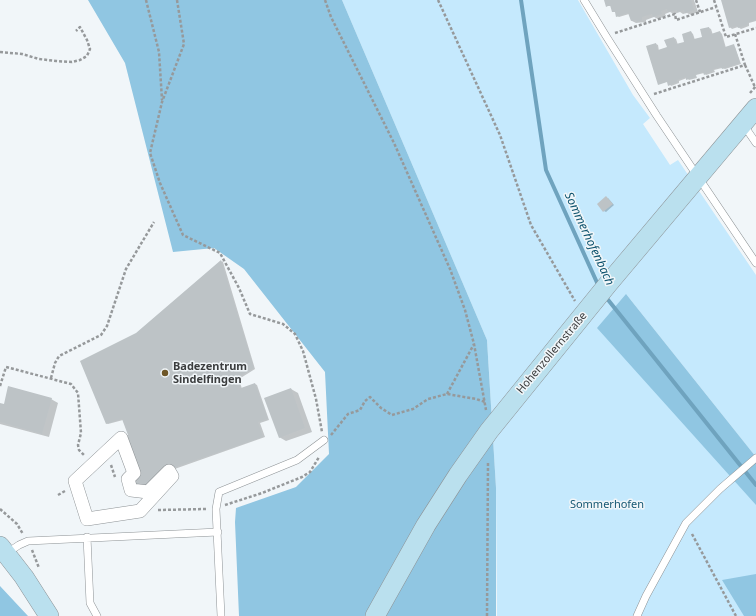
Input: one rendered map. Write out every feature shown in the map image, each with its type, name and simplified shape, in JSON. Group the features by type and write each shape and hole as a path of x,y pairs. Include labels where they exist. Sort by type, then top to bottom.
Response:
{"street":[{"name":"Hohenzollernstraße","path":"375,616 426,525 458,475 584,303 608,284 756,108"},
{"path":"121,438 134,473 128,479 131,490 148,492 169,471 172,476 140,511 87,519 75,481 121,438"},
{"path":"3,550 24,577 48,616"}],"lane":[{"path":"584,0 606,36 756,264"},
{"path":"743,124 756,142"},
{"path":"221,616 216,508 219,492 297,460 325,441"},
{"path":"637,616 646,596 686,523 720,489 754,459"},
{"path":"3,550 28,541 87,537 218,532"},
{"path":"87,537 90,602 97,616"}],"path":[{"path":"146,0 158,52 162,102"},
{"path":"140,511 216,508 262,493 302,477 310,472 322,452 325,441 305,358 295,334 283,324 250,314 240,288 220,253 183,235 160,183 150,153 162,102 184,44 177,0"},
{"path":"325,0 394,143 450,269 466,310 474,344 486,411"},
{"path":"438,0 500,135 531,226 584,303"},
{"path":"696,0 700,12"},
{"path":"714,0 726,37 756,28"},
{"path":"616,33 675,14 676,20 716,7"},
{"path":"0,52 22,54 39,59 56,61 72,62 80,60 87,56 90,49 80,28 76,31"},
{"path":"735,34 745,65 755,87"},
{"path":"656,94 745,65"},
{"path":"51,378 55,363 59,356 101,335 107,326 126,269 154,222"},
{"path":"447,394 474,344"},
{"path":"0,386 6,367 71,384 78,394 81,433 78,445 79,450 93,464"},
{"path":"341,425 348,414 360,410 365,400 370,397 381,408 392,415 414,409 428,398 447,394 485,402"},
{"path":"487,616 489,431"},
{"path":"0,509 17,524 28,541 38,567"},
{"path":"686,523 736,616"}],"green space":[{"name":"Sommerhofen","path":"342,0 578,0 633,95 650,118 643,124 670,165 678,160 756,275 756,457 626,294 756,475 756,616 497,616 496,488 487,340"}],"shaded area":[{"path":"88,0 342,0 487,340 496,488 496,616 239,616 235,522 236,508 296,487 329,454 325,372 244,269 214,248 173,252 125,63"},
{"path":"626,294 756,457 756,505 597,328"},
{"path":"756,574 756,616 744,616 722,580"},
{"path":"0,586 28,616 0,616"}],"building":[{"path":"604,0 691,0 694,10 685,13 684,10 668,12 667,9 661,11 662,14 653,17 652,14 642,17 642,20 637,22 636,20 631,21 628,13 616,17 615,12 612,12 610,5 606,7"},
{"path":"721,0 756,0 756,20 747,23 748,25 738,28 737,26 729,28"},
{"path":"709,27 711,34 720,31 725,47 734,44 740,63 722,69 721,67 713,69 713,71 704,75 703,72 695,75 696,77 686,80 686,77 677,80 678,82 668,86 667,82 658,85 646,46 656,43 658,50 667,47 664,40 674,37 676,44 684,42 682,34 691,31 694,39 702,37 700,29"},
{"path":"606,196 613,204 603,212 597,204"},
{"name":"Badezentrum Sindelfingen","path":"221,260 254,368 237,378 241,388 255,383 268,419 258,422 263,437 167,470 148,492 131,490 134,473 121,438 128,435 122,419 106,424 80,361 136,333"},
{"path":"8,386 52,398 42,434 0,422 0,403 4,404"},
{"path":"291,388 305,428 279,438 264,398"}],"waterway":[{"name":"Sommerhofenbach","path":"521,0 546,170 599,287"},
{"name":"Sommerhofenbach","path":"605,296 756,485"}],"place":[{"name":"Badezentrum Sindelfingen","path":"165,373"}]}
